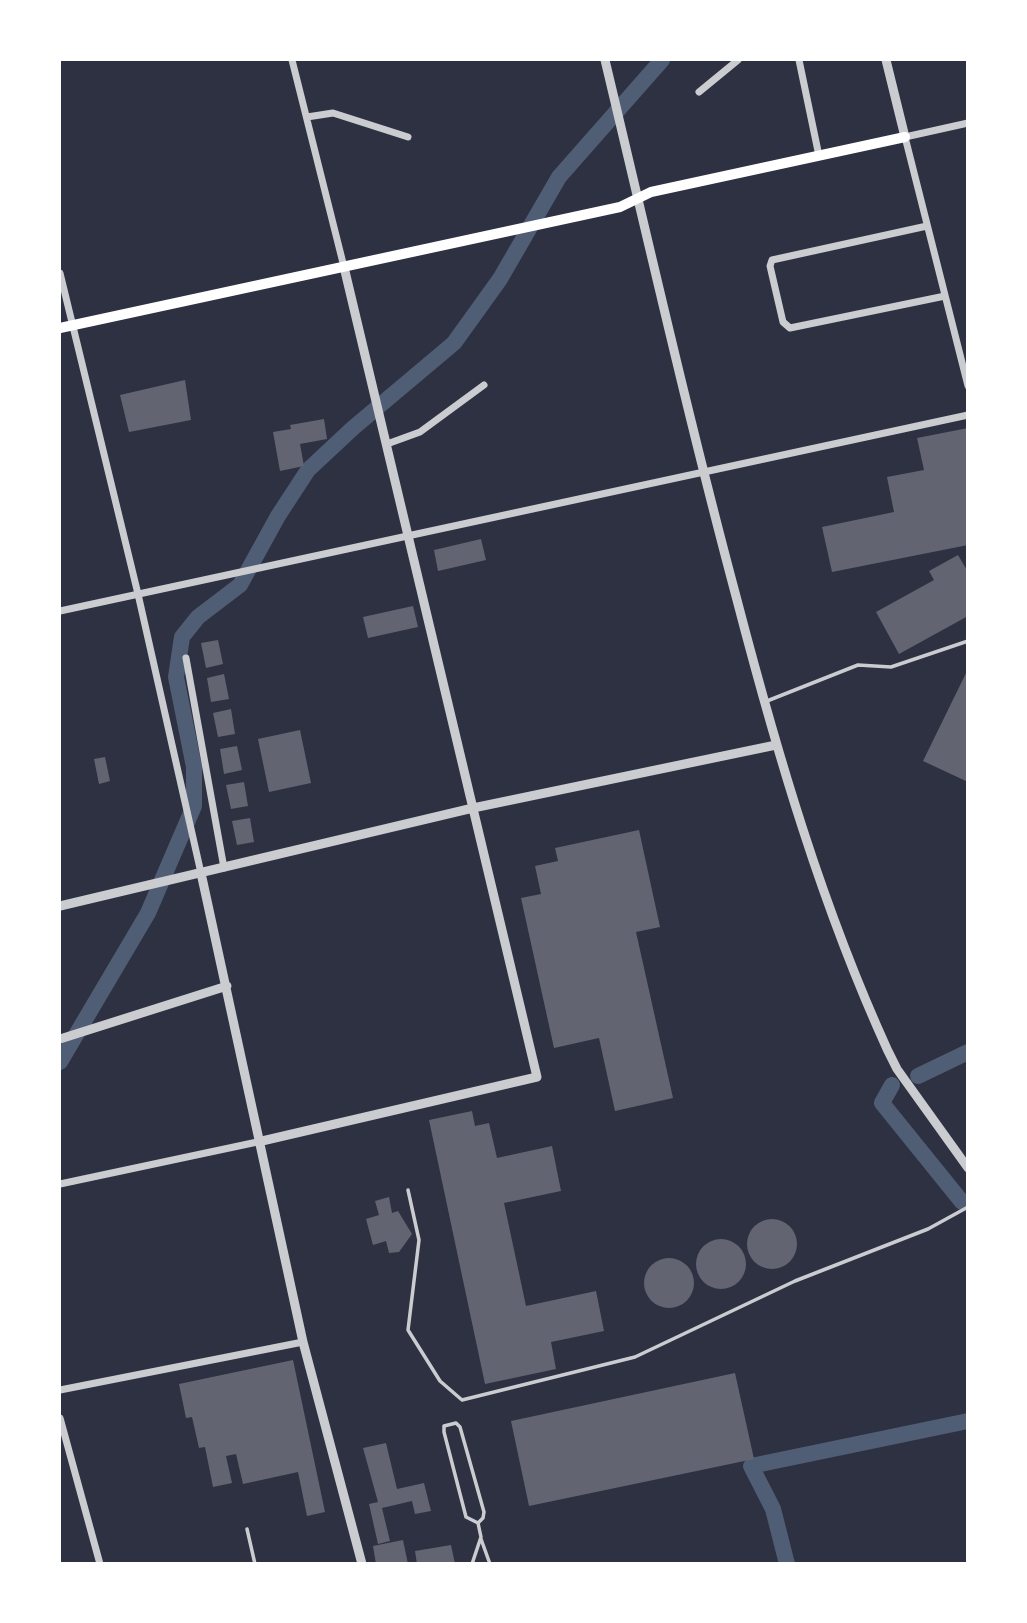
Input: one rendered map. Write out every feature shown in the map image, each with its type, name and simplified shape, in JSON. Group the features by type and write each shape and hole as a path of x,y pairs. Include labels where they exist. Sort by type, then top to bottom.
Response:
{"main road":[{"path":"60,328 627,205 651,192 905,137"}],"street":[{"path":"60,1184 262,1141 537,1077 410,537 292,60"},
{"path":"605,60 703,474 776,745 811,853 879,1032 897,1069 968,1168"},
{"path":"699,92 738,60"},
{"path":"799,60 819,156"},
{"path":"886,60 968,386"},
{"path":"307,117 333,113 408,137"},
{"path":"905,137 968,122"},
{"path":"927,226 772,260 770,266 783,322 790,328 945,296"},
{"path":"60,274 187,808 262,1141 303,1342 362,1563"},
{"path":"387,444 420,432 484,384"},
{"path":"60,611 968,415"},
{"path":"186,658 224,868"},
{"path":"60,906 473,808 776,745"},
{"path":"61,1039 227,986"},
{"path":"60,1390 303,1342"},
{"path":"60,1418 100,1563"}],"lane":[{"path":"764,702 858,665 891,667 968,640"},
{"path":"408,1190 419,1240 408,1330 440,1381 462,1400 635,1357 795,1281 928,1229 968,1207"},
{"path":"449,1423 456,1423 460,1427 484,1512 483,1518 478,1522 466,1517 444,1432 444,1426 449,1423"},
{"path":"478,1522 490,1563"},
{"path":"247,1530 256,1563"},
{"path":"472,1563 481,1537"}],"building":[{"path":"185,380 191,420 129,432 120,395"},
{"path":"324,419 327,439 300,444 304,466 280,471 273,432 291,429 290,425"},
{"path":"968,428 968,545 832,572 822,527 894,512 887,477 924,470 917,438"},
{"path":"481,539 486,560 438,571 434,550"},
{"path":"958,555 968,572 968,616 899,654 876,612 934,580 929,571"},
{"path":"413,606 418,627 368,638 363,617"},
{"path":"218,640 223,664 206,668 201,643"},
{"path":"968,669 968,782 923,761"},
{"path":"224,674 229,699 211,702 207,678"},
{"path":"231,709 235,734 218,737 213,713"},
{"path":"300,730 311,783 269,792 258,739"},
{"path":"237,746 242,770 224,774 220,749"},
{"path":"105,757 110,781 99,784 94,759"},
{"path":"244,782 248,806 231,809 226,785"},
{"path":"250,818 254,842 237,845 232,821"},
{"path":"639,830 660,927 636,932 673,1098 615,1111 599,1038 554,1048 521,898 541,894 535,866 558,861 555,848"},
{"path":"472,1111 475,1126 489,1123 497,1158 552,1146 561,1191 504,1203 526,1306 596,1291 604,1331 551,1342 556,1369 485,1384 429,1120"},
{"path":"389,1197 392,1213 398,1211 412,1234 399,1252 389,1253 386,1241 373,1245 366,1219 379,1215 375,1201"},
{"path":"772,1219 789,1227 797,1244 789,1261 772,1269 755,1261 747,1244 755,1227"},
{"path":"721,1239 739,1246 746,1264 739,1282 721,1289 703,1282 696,1264 703,1246"},
{"path":"669,1258 687,1265 694,1283 687,1301 669,1308 651,1301 644,1283 651,1265"},
{"path":"293,1360 325,1512 307,1516 298,1472 243,1484 236,1454 226,1456 232,1483 213,1487 205,1447 199,1448 192,1417 186,1418 179,1384"},
{"path":"735,1373 754,1459 529,1506 511,1421"},
{"path":"386,1443 397,1489 424,1483 431,1511 415,1514 412,1501 382,1508 390,1541 378,1544 369,1504 378,1502 363,1448"},
{"path":"403,1540 408,1564 376,1564 373,1546"},
{"path":"451,1545 455,1564 417,1564 415,1551"}],"waterway":[{"path":"60,1062 148,913 194,806 194,767 176,677 182,637 198,617 240,585 278,516 308,470 353,428 454,343 500,279 559,177 662,60"},
{"path":"918,1076 968,1052"},
{"path":"892,1085 882,1103 962,1202"},
{"path":"787,1564 773,1509 751,1466 968,1421"}]}
